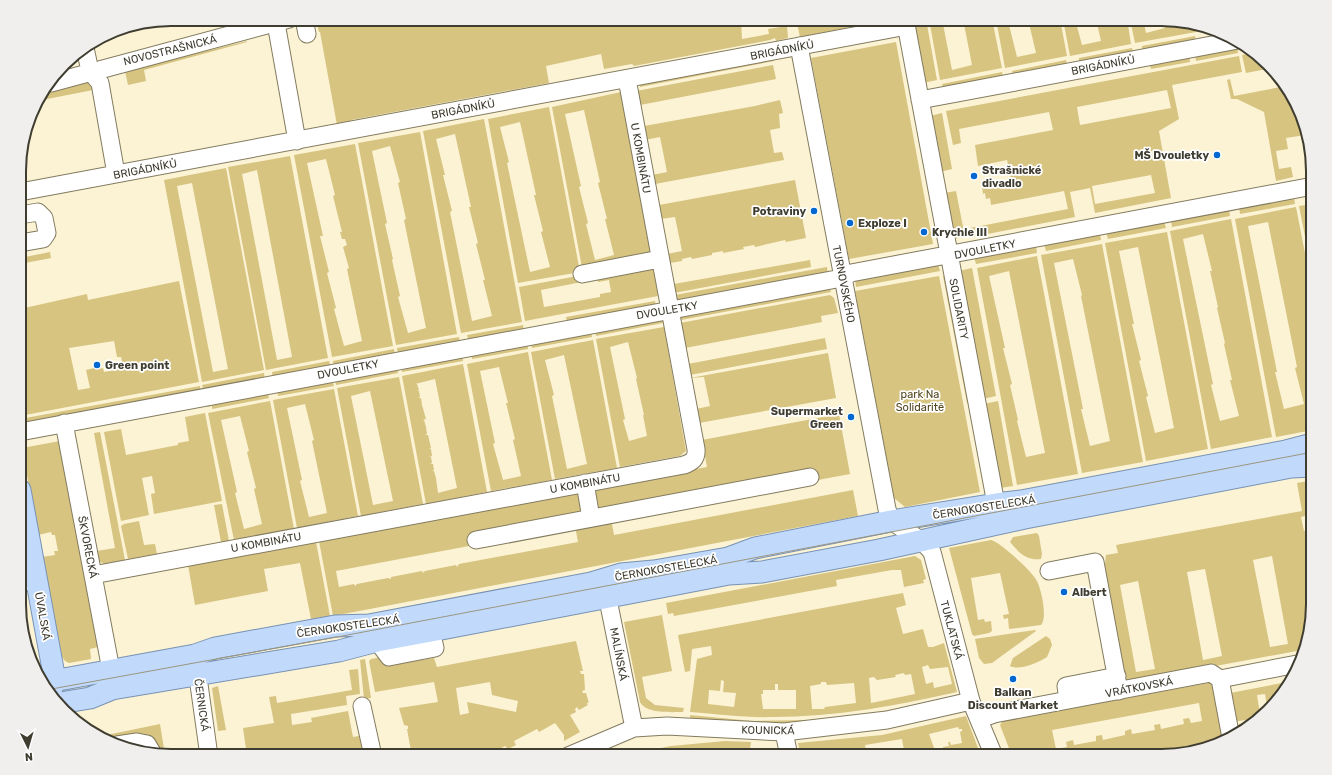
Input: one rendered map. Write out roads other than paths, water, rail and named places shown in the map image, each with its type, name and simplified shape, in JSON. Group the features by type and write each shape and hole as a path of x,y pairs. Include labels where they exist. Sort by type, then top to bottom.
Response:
{"main road":[{"name":"ČERNOKOSTELECKÁ","path":"64,702 90,698 112,689 339,652 377,641 431,631 606,588 621,574 654,571 728,558 755,548 891,521 1029,500 1286,451 1306,446"},
{"name":"ČERNOKOSTELECKÁ","path":"49,683 195,655 230,645 335,626 369,625 606,588 729,574 762,572 922,541 1056,512 1291,467 1306,466"},
{"name":"ÚVALSKÁ","path":"26,533 46,679"},
{"name":"ÚVALSKÁ","path":"26,598 46,678"}],"street":[{"name":"NOVOSTRAŠNICKÁ","path":"58,80 238,26"},
{"path":"284,26 297,141"},
{"name":"BRIGÁDNÍKŮ","path":"26,191 627,79 799,46 892,26"},
{"name":"SOLIDARITY","path":"907,26 996,504 997,512 989,527"},
{"name":"BRIGÁDNÍKŮ","path":"920,100 1227,42"},
{"name":"TURNOVSKÉHO","path":"799,46 842,278 887,509 891,521"},
{"path":"86,53 90,71 100,83 116,174"},
{"name":"U KOMBINÁTU","path":"93,576 684,465 693,461 695,458 696,449 627,79"},
{"name":"DVOULETKY","path":"26,431 669,309 842,278 851,273 949,256 1306,187"},
{"path":"26,214 38,212 44,218 47,233 43,239 26,242"},
{"path":"582,274 660,259"},
{"name":"ŠKVORECKÁ","path":"64,423 111,670"},
{"path":"476,540 810,476"},
{"path":"585,483 591,518"},
{"name":"TUKLATSKÁ","path":"891,521 922,541 932,552 971,701 980,719 991,749"},
{"path":"1049,571 1095,562 1118,683"},
{"name":"MALÍNSKÁ","path":"606,588 634,728"},
{"name":"ČERNICKÁ","path":"195,655 208,749"},
{"name":"VRÁTKOVSKÁ","path":"980,719 994,714 1068,700 1118,683 1211,673 1220,679 1293,665"},
{"path":"1220,679 1230,732"},
{"name":"KOUNICKÁ","path":"584,749 634,728 667,726 784,732 887,720 971,701"},
{"path":"362,706 371,749"},
{"path":"784,732 788,749"},
{"path":"130,743 137,742 146,744 149,747"}],"tram line":[{"path":"53,689 337,637 1306,453"}],"place":[{"name":"MŠ Dvouletky","path":"1217,155"},
{"name":"Strašnické divadlo","path":"974,176"},
{"name":"Potraviny","path":"814,211"},
{"name":"Exploze I","path":"850,223"},
{"name":"Krychle III","path":"924,232"},
{"name":"Green point","path":"97,365"},
{"name":"Supermarket Green","path":"851,417"},
{"name":"Albert","path":"1064,592"},
{"name":"Balkan Discount Market","path":"1013,679"}],"park label":[{"name":"park Na Solidaritě","path":"920,400"}]}
